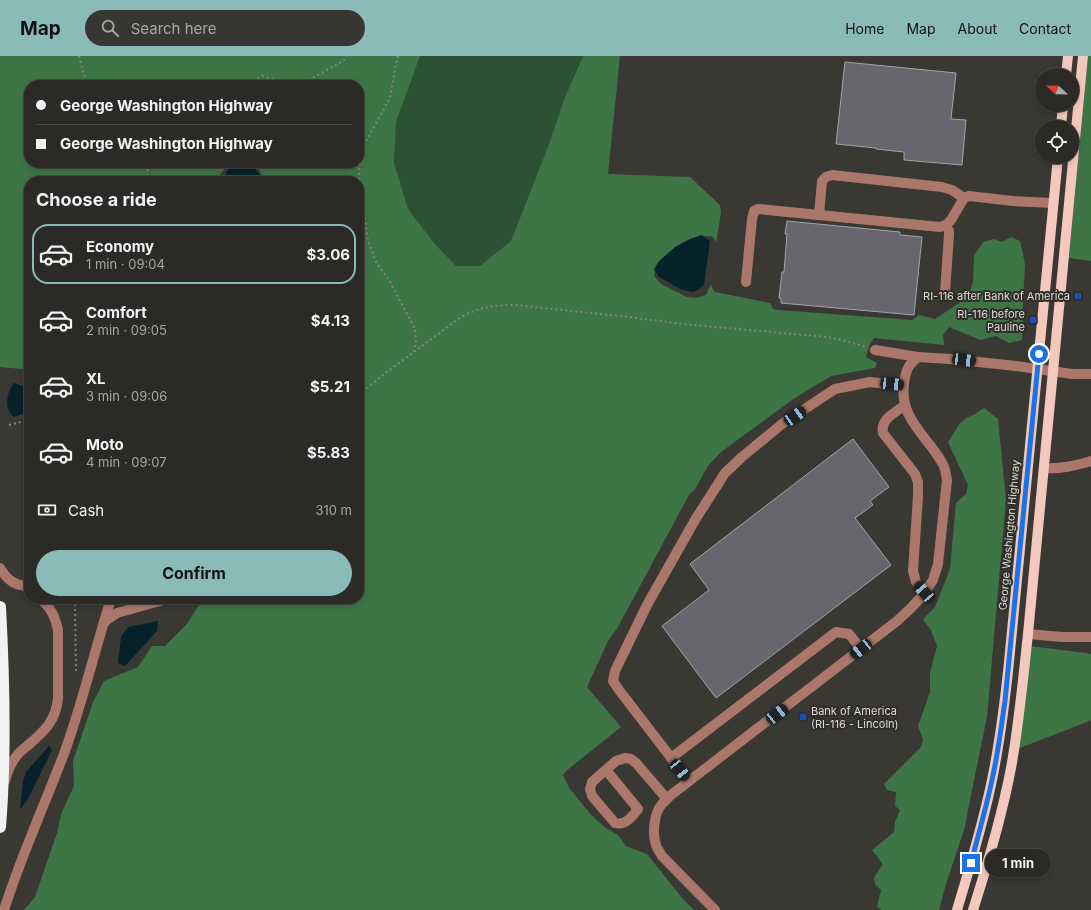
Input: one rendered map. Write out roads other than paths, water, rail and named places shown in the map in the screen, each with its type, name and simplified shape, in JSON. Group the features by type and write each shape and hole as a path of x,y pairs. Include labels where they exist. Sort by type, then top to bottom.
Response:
{"highway":[{"path":"0,607 4,708 0,827"}],"main road":[{"path":"1067,68 1068,56"},
{"path":"973,910 996,834 1009,776 1018,723 1028,634 1083,56"},
{"name":"George Washington Highway","path":"957,910 983,818 992,780 1000,734 1008,674 1057,164"},
{"path":"1054,203 1069,205"}],"street":[{"path":"819,215 822,181 826,177 832,175 942,187 952,190 964,198"},
{"path":"746,282 754,211 762,209 940,227 946,225 951,220 964,198 970,196 1013,201 1054,203"},
{"path":"945,292 950,235 950,231 946,225"},
{"path":"875,350 918,357 950,359 1072,374 1091,374"},
{"path":"715,910 662,856 655,844 655,819 661,805 689,781 897,621 911,608 933,580 938,564 947,480 944,467 938,456 911,421 905,405 903,390 905,378 909,364 918,357"},
{"path":"689,781 618,690 614,681 614,671 647,605 695,520 725,474 742,457 782,424 835,389 870,382 904,386"},
{"path":"905,405 884,420 882,427 883,432 915,474 918,482 913,571 916,582 924,592"},
{"path":"1044,468 1067,468 1091,461"},
{"path":"0,568 5,576 14,584 24,589"},
{"path":"14,584 24,586"},
{"path":"2,795 6,776 15,758 50,724 58,706 58,630 56,620 46,604"},
{"path":"4,910 22,857 65,749 78,711 109,604"},
{"path":"102,627 108,619 118,613 150,604"},
{"path":"671,758 836,632 849,634 861,649"},
{"path":"1028,634 1057,637 1091,637"},
{"path":"606,770 638,809 625,823 615,823 592,796 590,789 592,782 616,761 625,758 631,759 667,799"}],"water":[{"path":"228,168 255,168 260,176 225,176"},
{"path":"702,235 710,241 704,285 698,290 692,292 680,289 659,277 654,270 658,262 675,247 690,239"},
{"path":"14,383 24,386 24,414 14,417 8,410 7,405 8,396"},
{"path":"158,621 157,631 125,666 118,663 121,637 128,627"},
{"path":"49,746 52,750 27,801 20,809 23,782 26,772"}],"place":[{"name":"RI-116 after Bank of America","path":"1078,296"},
{"name":"RI-116 before Pauline","path":"1033,320"},
{"name":"Bank of America (RI-116 - Lincoln)","path":"803,717"}]}
